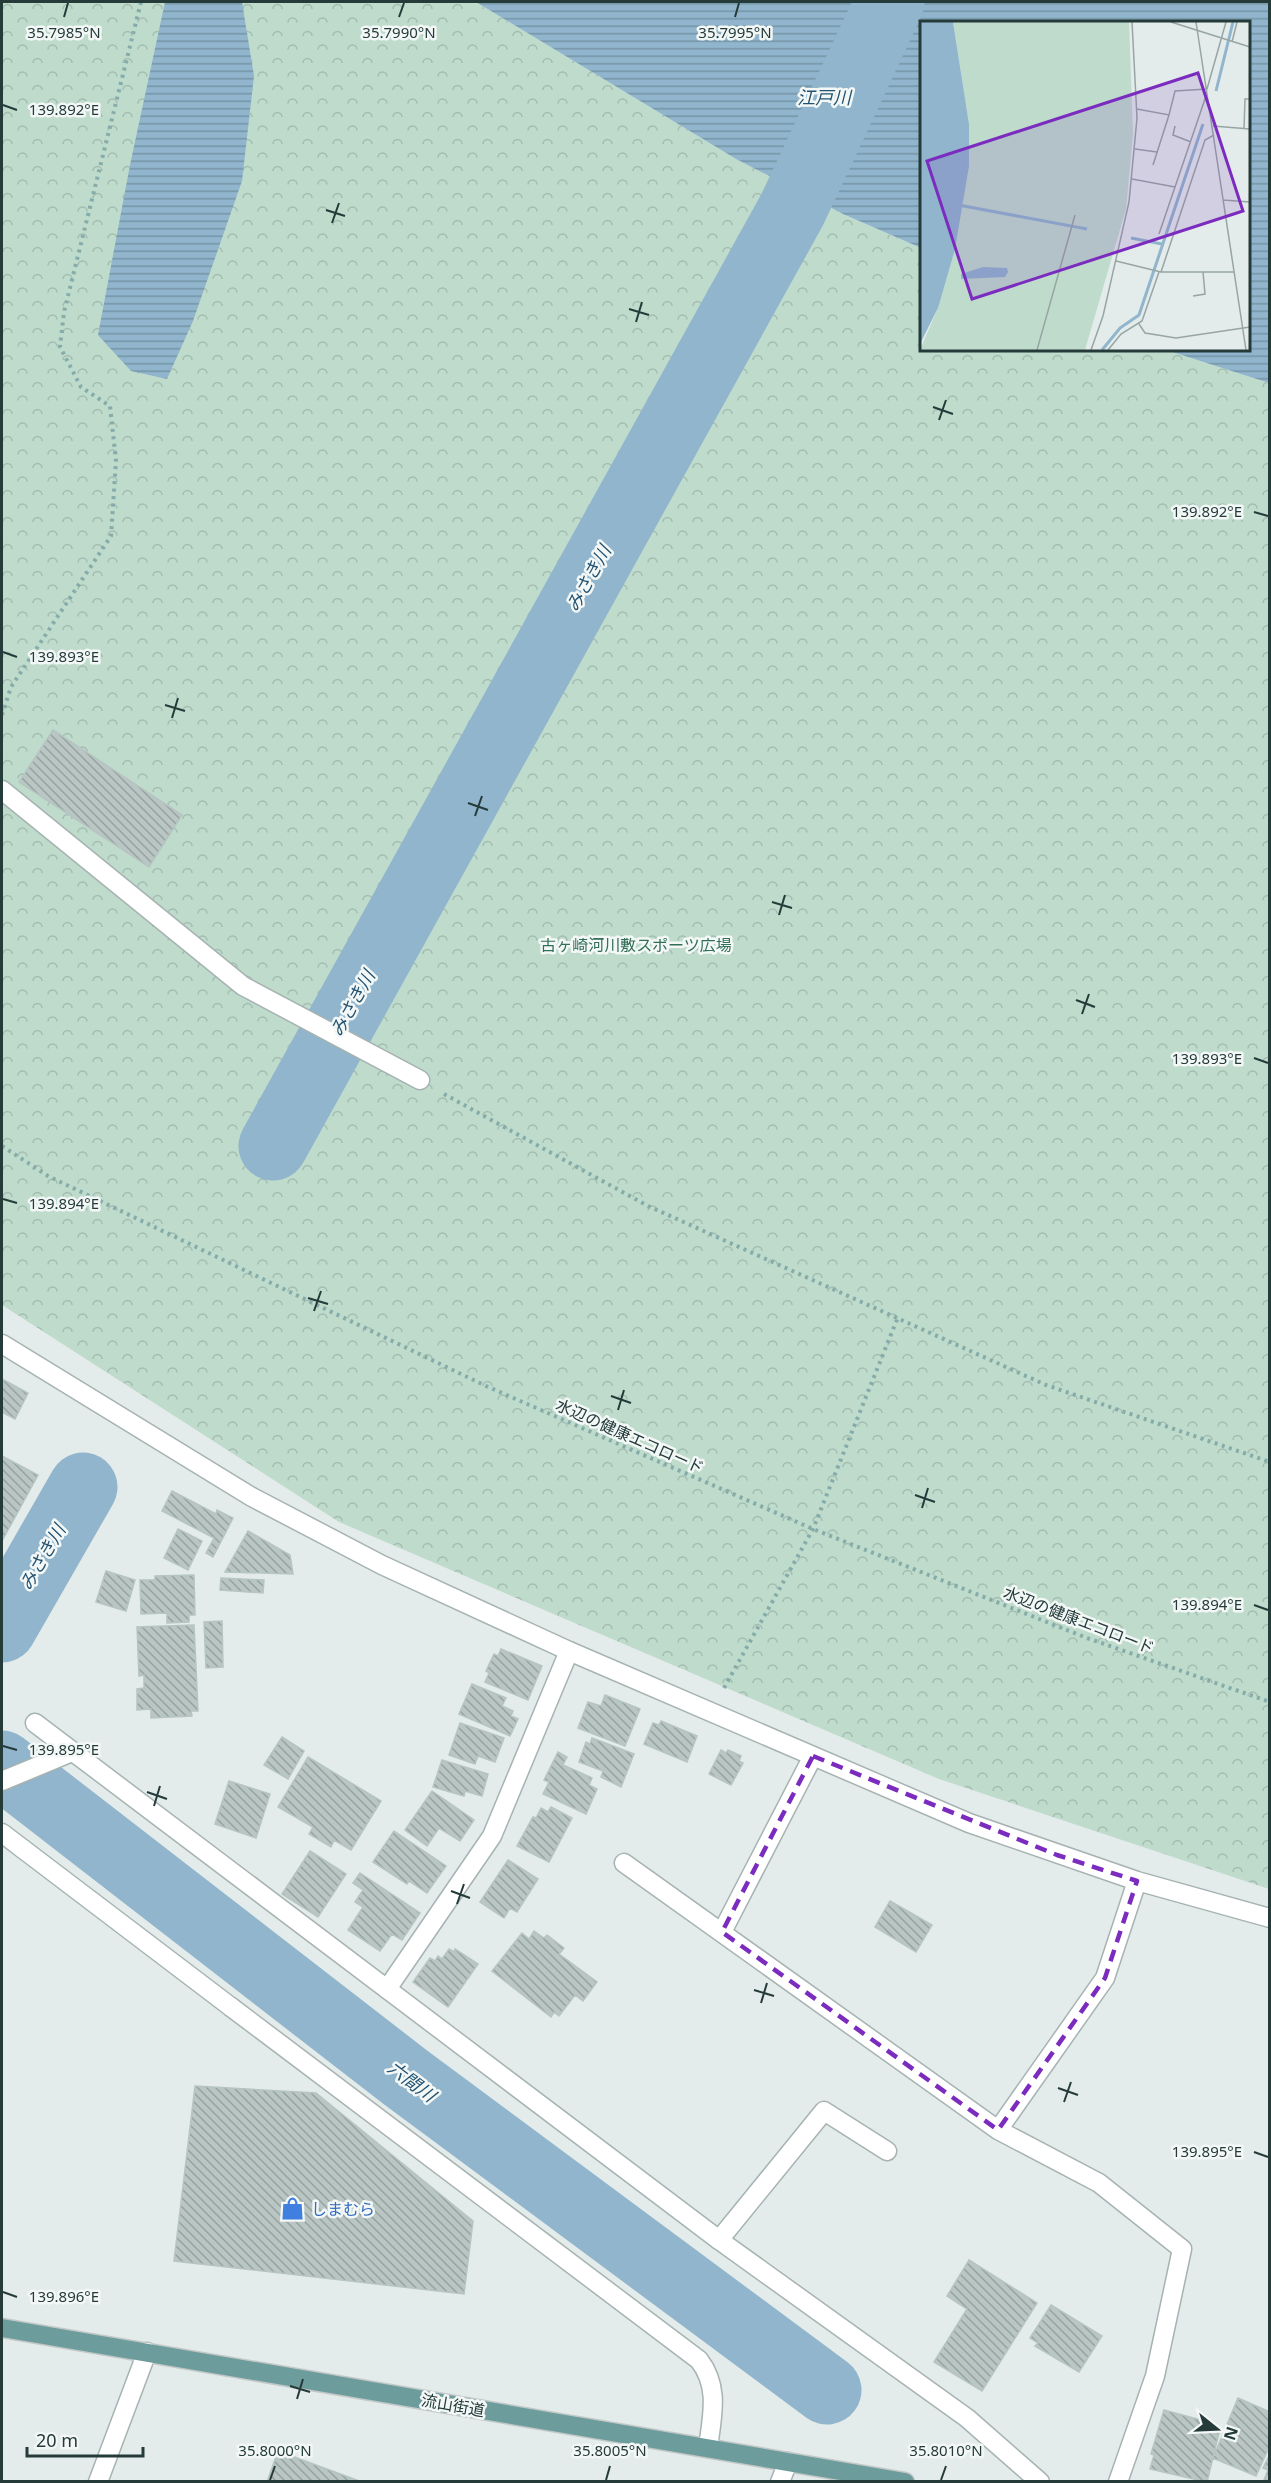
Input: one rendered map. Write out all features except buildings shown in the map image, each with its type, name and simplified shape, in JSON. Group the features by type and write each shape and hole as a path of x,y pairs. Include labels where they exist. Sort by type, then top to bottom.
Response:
{"main road":[{"name":"流山街道","path":"2,2328 905,2481"}],"street":[{"path":"2,790 243,986 420,1080"},
{"path":"2,1344 252,1497 382,1565 569,1651 969,1823 1137,1881 1269,1918"},
{"path":"387,1989 492,1836 569,1651"},
{"path":"35,1723 719,2240 967,2418 1040,2481"},
{"path":"2,1781 72,1752"},
{"path":"722,1932 813,1756"},
{"path":"2,1833 699,2360 708,2372 714,2391 708,2448"},
{"path":"624,1863 998,2130 1099,2183 1182,2249 1155,2376 1118,2481"},
{"path":"998,2130 1105,1978 1137,1881"},
{"path":"719,2240 824,2111 887,2151"},
{"path":"98,2481 147,2352"},
{"path":"780,2481 788,2462"}],"path":[{"path":"2,715 11,687 111,536 116,461 110,406 81,387 60,347 64,312 141,2"},
{"path":"420,1080 648,1206 1046,1385 1269,1462"},
{"name":"水辺の健康エコロード","path":"2,1146 48,1176 476,1381 813,1529 1087,1638 1269,1702"},
{"path":"711,1712 813,1529 898,1317"}],"highlighted area":[{"path":"813,1756 1057,1855 1137,1881 1105,1978 998,2130 722,1932"}],"green space":[{"name":"古ヶ崎河川敷スポーツ広場","path":"2,2 476,2 736,159 843,214 920,248 920,351 1169,351 1269,383 1269,1889 939,1779 339,1522 2,1305"}],"water":[{"path":"165,2 242,2 254,76 242,181 193,321 167,379 131,371 98,335 130,165"},
{"name":"江戸川","path":"476,2 1269,2 1269,383 1169,351 1250,351 1250,21 920,21 920,248 843,214 736,159"}],"waterway":[{"name":"みさき川","path":"273,1146 792,210 890,2"},
{"name":"みさき川","path":"2,1628 83,1487"},
{"name":"六間川","path":"2,1765 405,2077 827,2390"}],"place":[{"name":"しまむら","path":"293,2209"}]}
